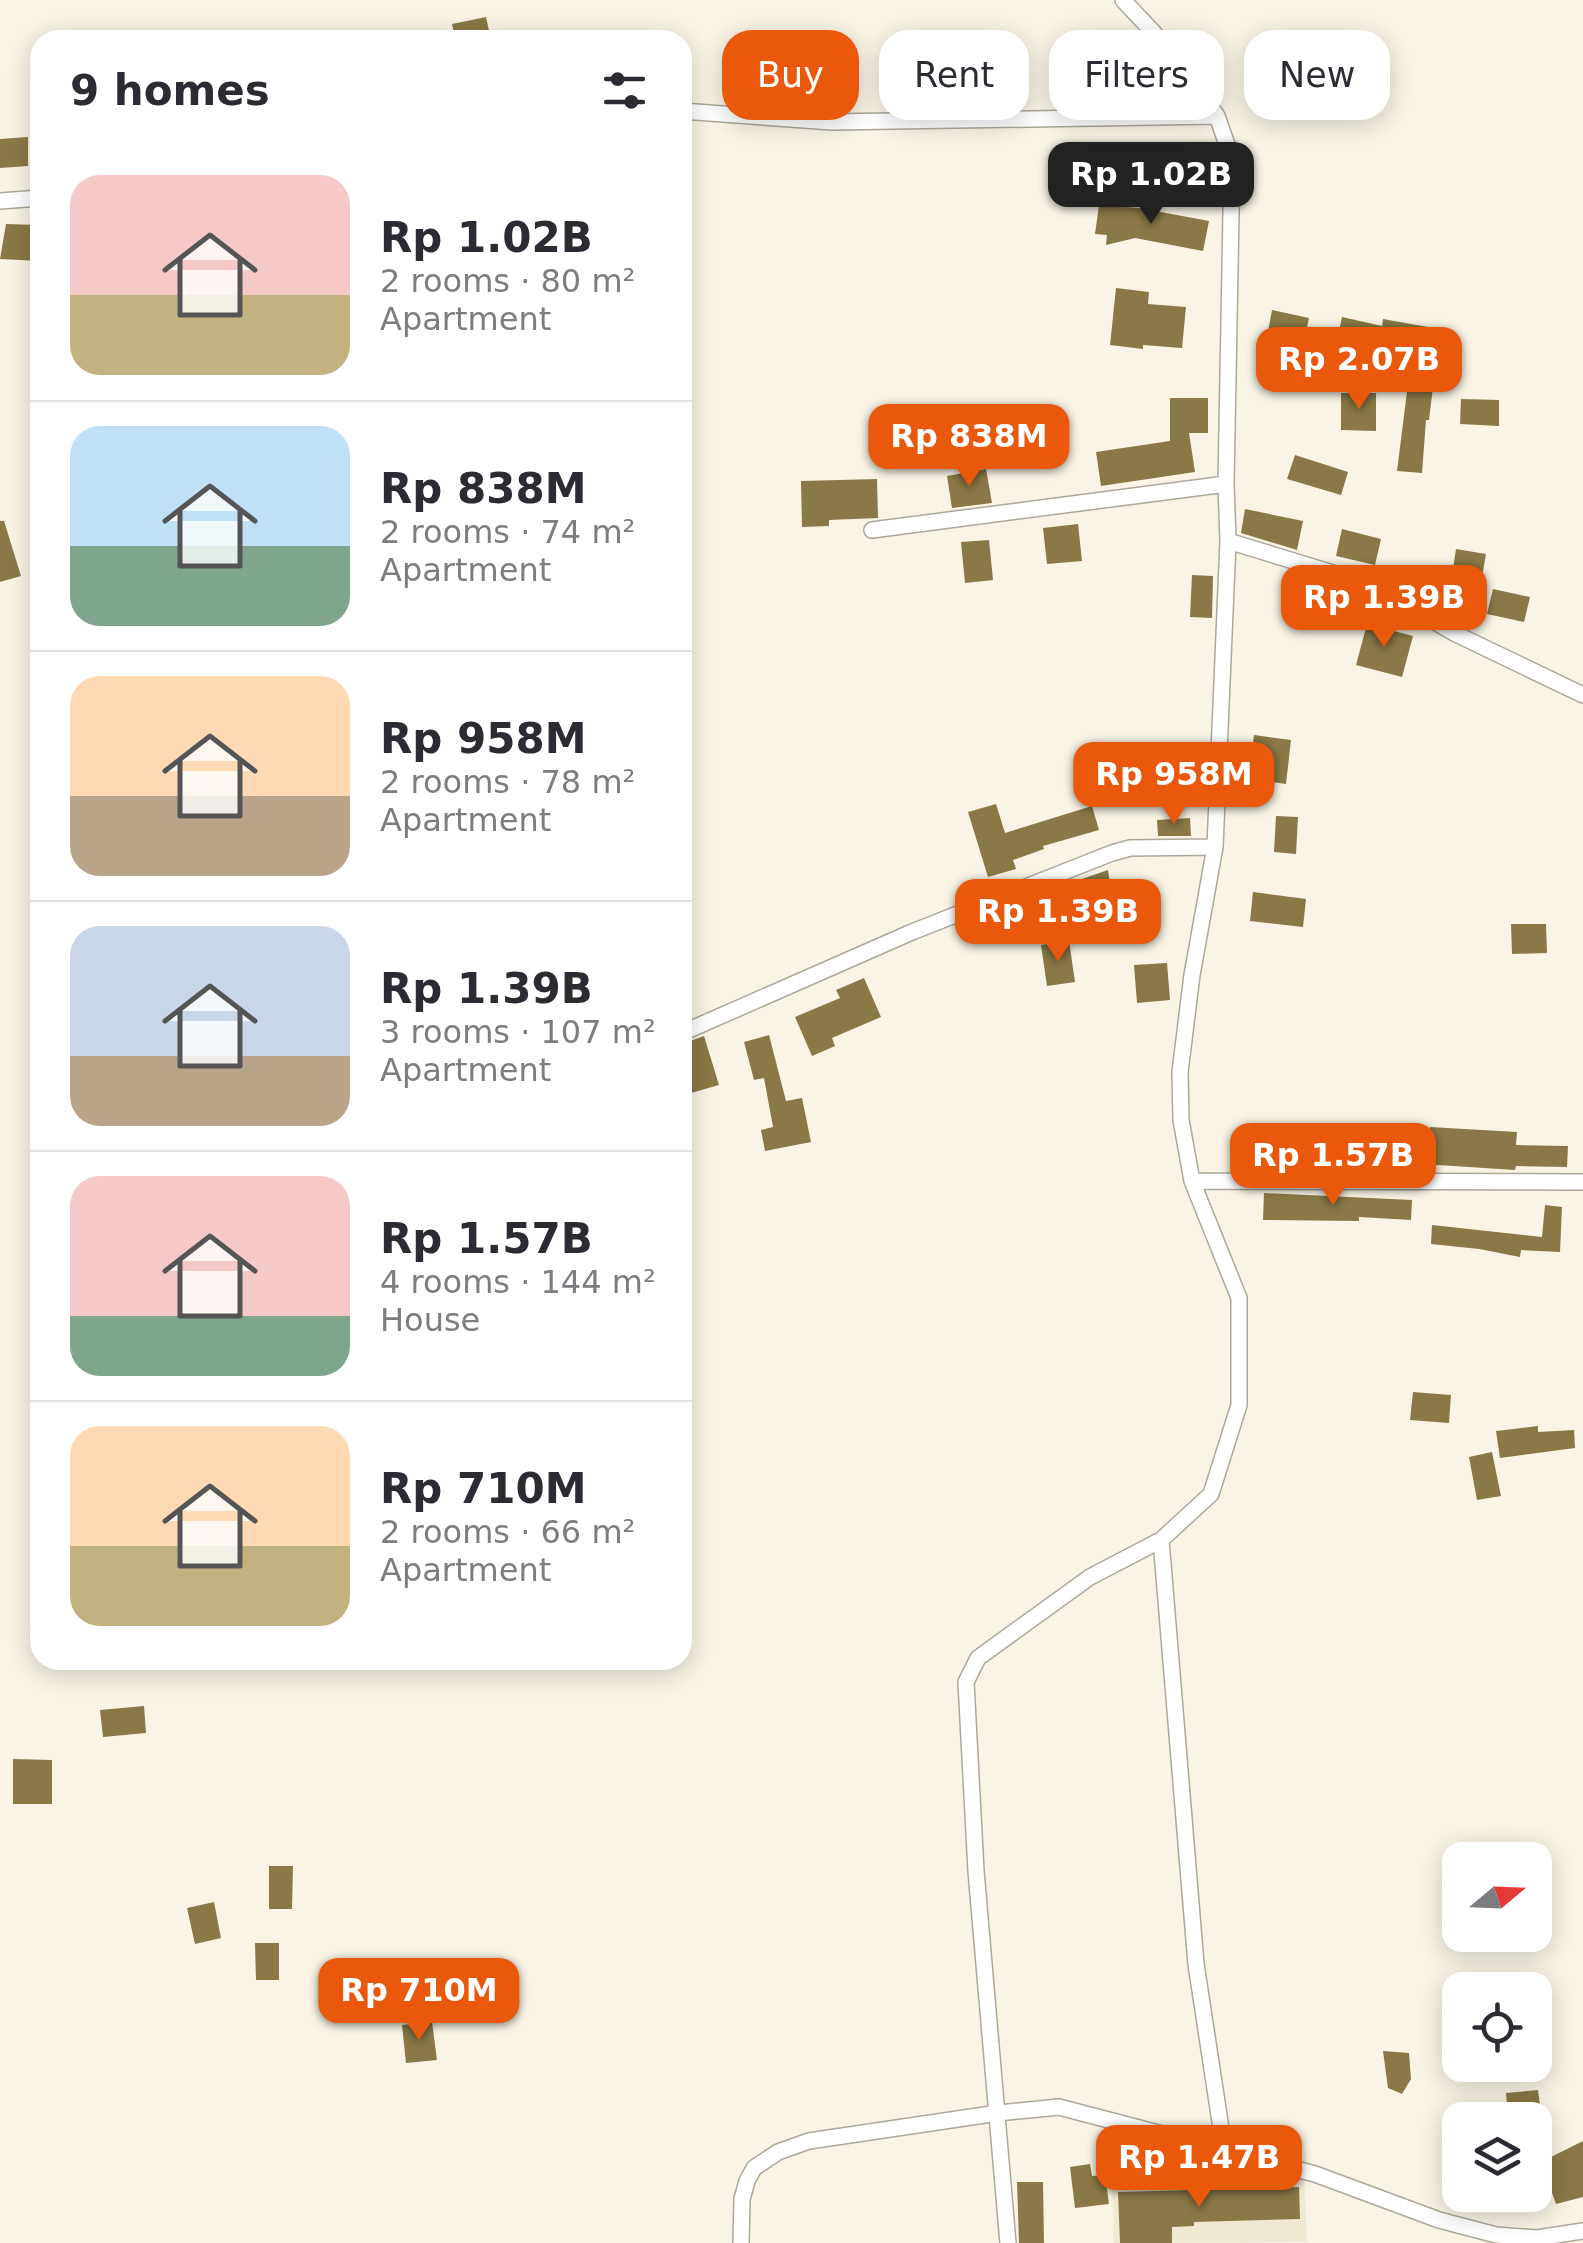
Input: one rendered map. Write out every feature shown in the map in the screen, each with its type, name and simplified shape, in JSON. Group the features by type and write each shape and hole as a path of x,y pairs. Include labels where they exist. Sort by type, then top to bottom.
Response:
{"street":[{"path":"1123,0 1151,30"},
{"path":"692,111 832,122 1049,119"},
{"path":"1008,2243 976,1871 966,1682 978,1658 1090,1578 1161,1540 1211,1494 1239,1405 1239,1298 1192,1181 1182,1120 1180,1072 1215,847 1228,540 1232,159 1217,120"},
{"path":"0,201 30,199"},
{"path":"872,530 1226,484"},
{"path":"1228,540 1369,584 1456,634 1583,695"},
{"path":"692,1030 912,932 1112,852 1130,848 1215,847"},
{"path":"1192,1181 1583,1182"},
{"path":"1161,1540 1196,1964 1224,2148"},
{"path":"742,2243 742,2198 747,2181 754,2168 778,2152 809,2141 998,2112 1058,2107 1315,2174 1439,2220 1496,2236 1537,2238 1583,2231"}],"shaded area":[{"path":"1188,2149 1304,2177 1307,2242 1114,2243 1112,2184 1189,2181"}],"building":[{"path":"486,17 489,30 453,30 452,24"},
{"path":"28,137 28,166 0,168 0,139"},
{"path":"1099,205 1209,221 1203,251 1135,238 1106,245 1107,235 1095,234"},
{"path":"6,224 30,225 30,260 0,259"},
{"path":"1116,288 1149,292 1148,304 1186,307 1182,348 1110,345"},
{"path":"1272,310 1309,318 1300,361 1264,353"},
{"path":"1342,317 1382,326 1383,319 1439,329 1429,387 1433,387 1422,473 1397,471 1411,360 1371,353 1370,358 1335,350"},
{"path":"1341,393 1376,393 1376,431 1341,430"},
{"path":"1170,398 1208,398 1208,433 1189,433 1195,472 1101,486 1096,452 1170,441"},
{"path":"1461,399 1499,400 1499,426 1460,424"},
{"path":"1295,455 1348,472 1341,495 1287,479"},
{"path":"986,469 992,503 952,508 947,476"},
{"path":"877,479 878,518 829,520 829,526 802,527 801,481"},
{"path":"1245,509 1303,521 1297,550 1241,533"},
{"path":"0,521 4,521 21,576 0,582"},
{"path":"1078,524 1082,561 1047,564 1043,528"},
{"path":"1342,529 1381,539 1375,565 1336,556"},
{"path":"989,540 993,580 965,583 961,542"},
{"path":"1456,549 1486,554 1480,588 1451,582"},
{"path":"1192,575 1213,576 1212,618 1190,617"},
{"path":"1493,589 1530,597 1524,622 1487,614"},
{"path":"1367,624 1413,636 1402,677 1356,665"},
{"path":"1254,735 1291,740 1286,784 1249,779"},
{"path":"996,804 1005,833 1092,806 1099,830 1043,846 1044,849 1013,860 1016,869 988,877 968,812"},
{"path":"1276,816 1298,817 1296,854 1274,852"},
{"path":"1190,818 1191,836 1158,836 1157,820"},
{"path":"1108,870 1113,905 1058,918 1050,890"},
{"path":"1253,892 1306,899 1303,927 1250,921"},
{"path":"1511,924 1546,924 1547,953 1512,954"},
{"path":"1069,941 1075,982 1047,986 1041,945"},
{"path":"1167,963 1170,1000 1137,1003 1134,965"},
{"path":"864,978 881,1017 832,1038 835,1046 812,1056 795,1017 840,998 836,990"},
{"path":"769,1035 786,1101 802,1098 811,1142 765,1151 761,1130 773,1127 764,1078 754,1080 744,1042"},
{"path":"704,1036 719,1085 692,1093 692,1040"},
{"path":"1364,1126 1364,1135 1430,1137 1430,1127 1517,1132 1516,1145 1568,1146 1567,1167 1516,1166 1515,1170 1376,1161 1376,1157 1265,1156 1264,1127"},
{"path":"1264,1193 1412,1200 1411,1220 1263,1220"},
{"path":"1545,1205 1562,1207 1560,1252 1521,1250 1520,1257 1431,1244 1432,1225 1542,1237"},
{"path":"1413,1392 1451,1395 1449,1423 1410,1420"},
{"path":"1538,1426 1538,1432 1574,1430 1575,1448 1500,1458 1496,1431"},
{"path":"1492,1452 1501,1496 1477,1500 1469,1457"},
{"path":"144,1706 146,1733 103,1737 100,1710"},
{"path":"13,1759 52,1760 52,1804 13,1804"},
{"path":"269,1866 293,1866 292,1909 269,1909"},
{"path":"214,1902 221,1938 195,1944 187,1908"},
{"path":"255,1943 279,1943 279,1980 256,1980"},
{"path":"432,2022 437,2060 406,2063 402,2025"},
{"path":"1383,2051 1409,2053 1411,2079 1402,2094 1388,2088"},
{"path":"1538,2090 1540,2102 1507,2102 1506,2093"},
{"path":"1583,2141 1583,2197 1556,2204 1552,2193 1552,2156"},
{"path":"1090,2164 1092,2176 1105,2175 1109,2204 1075,2208 1070,2167"},
{"path":"1017,2182 1043,2182 1044,2243 1019,2243"},
{"path":"1299,2187 1300,2219 1194,2222 1194,2226 1172,2227 1172,2243 1120,2243 1118,2192"}]}
